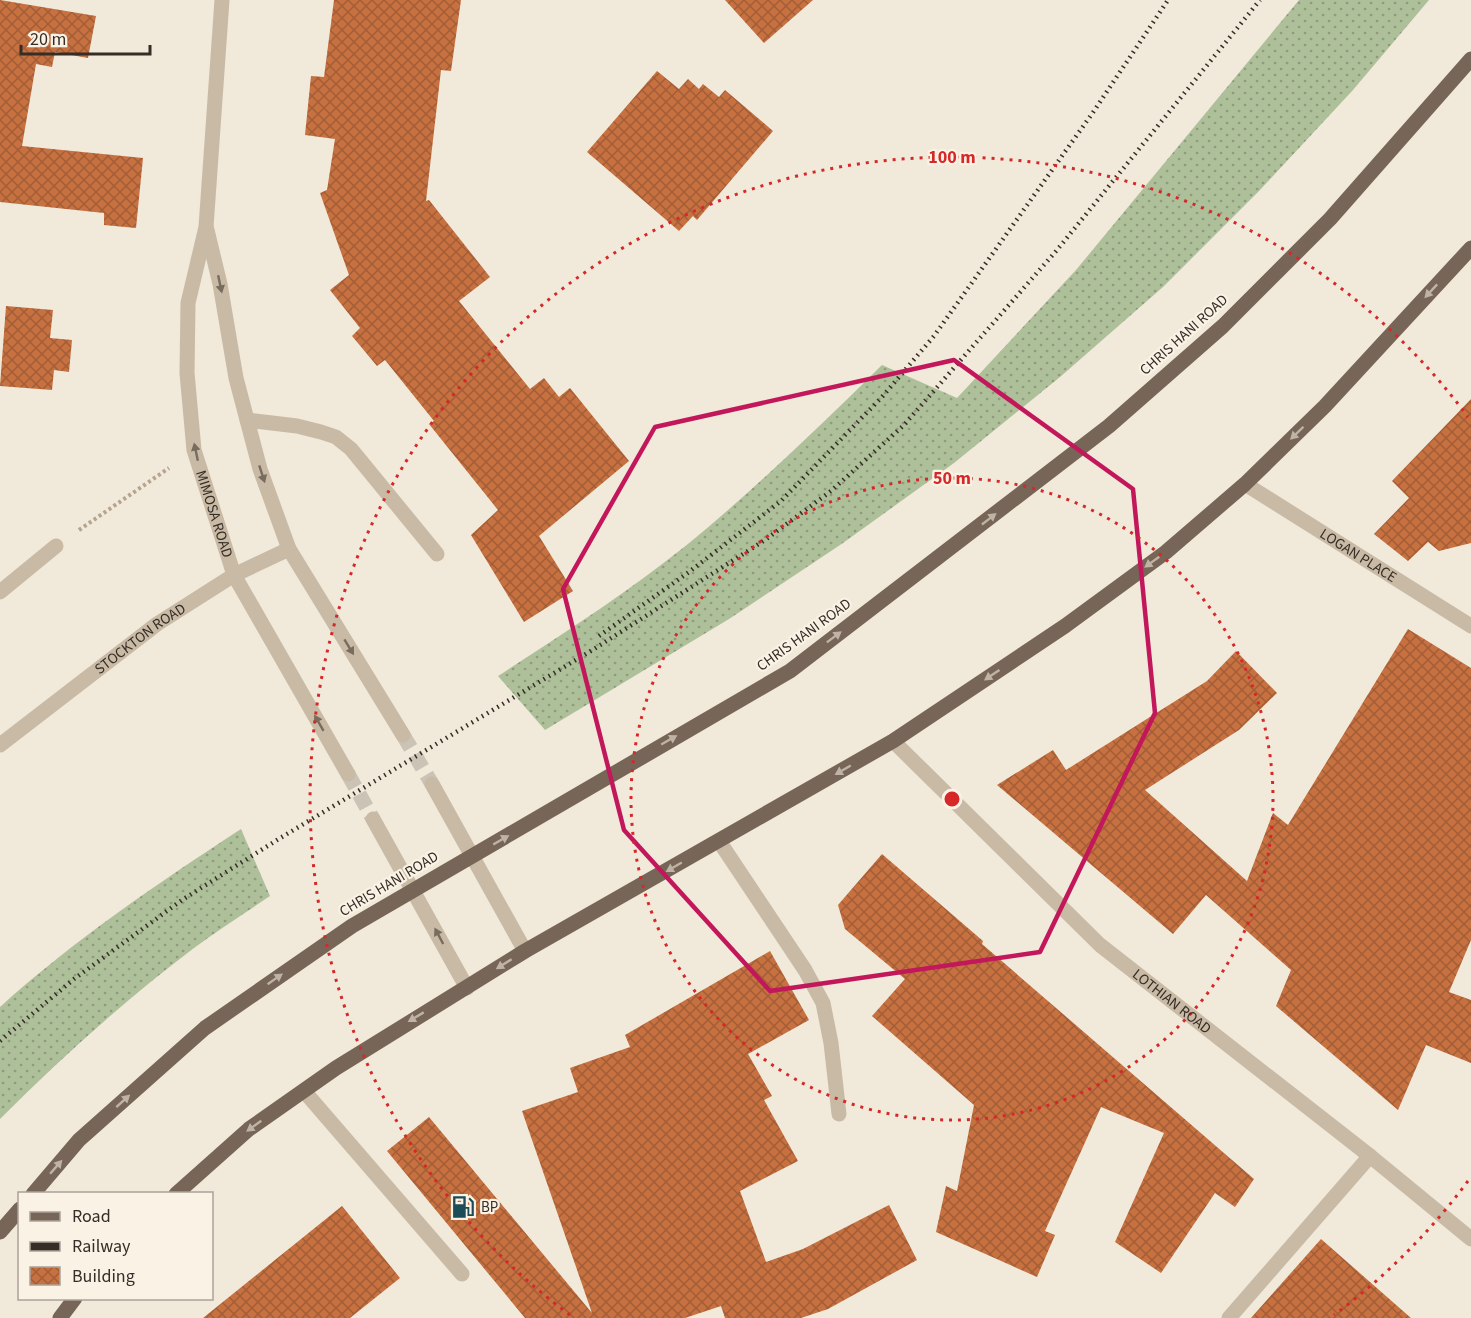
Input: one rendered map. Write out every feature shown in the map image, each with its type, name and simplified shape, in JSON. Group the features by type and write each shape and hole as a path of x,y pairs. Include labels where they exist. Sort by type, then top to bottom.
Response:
{"main road":[{"name":"CHRIS HANI ROAD","path":"35,1192 80,1140 205,1028 352,926 630,762 790,671 1109,426 1223,326 1330,219 1471,59"},
{"path":"178,1192 249,1129 364,1050 525,951 893,741 1065,626 1157,559 1245,484 1325,406 1471,248"},
{"path":"0,1232 18,1211"},
{"path":"60,1318 74,1300"}],"street":[{"name":"MIMOSA ROAD","path":"222,0 206,227 188,303 187,373 194,450 234,575 348,774"},
{"name":"MIMOSA ROAD","path":"206,227 220,284 236,378 260,469 288,549 403,735"},
{"path":"247,420 297,426 336,437 351,449 437,554"},
{"name":"LOGAN PLACE","path":"1245,484 1471,626"},
{"path":"0,591 56,546"},
{"name":"STOCKTON ROAD","path":"0,745 157,624 234,575 288,549"},
{"name":"LOTHIAN ROAD","path":"893,741 1100,945 1370,1156 1471,1239"},
{"path":"432,784 525,951"},
{"path":"374,819 466,988"},
{"path":"719,841 805,970 823,1003 831,1043 839,1114"},
{"path":"304,1091 462,1274"},
{"path":"1229,1318 1370,1156"}],"path":[{"path":"56,546 194,450"}],"highlighted area":[{"path":"954,360 1133,489 1155,713 1040,952 770,991 624,830 563,589 655,427"}],"green space":[{"path":"1299,0 1429,0 1353,90 1260,190 1163,287 1060,377 954,463 843,543 729,619 545,730 498,676 619,596 688,544 763,479 882,365 957,398 1076,270"},
{"path":"241,829 270,896 203,941 143,988 70,1052 0,1119 0,1007 87,936 147,892"}],"building":[{"path":"0,0 96,16 88,58 55,52 52,67 36,64 22,146 143,158 136,228 104,225 104,213 0,202"},
{"path":"334,0 461,0 451,71 441,70 426,201 429,200 490,277 459,301 530,389 544,378 559,397 570,388 629,461 539,536 573,591 524,622 471,535 498,510 429,424 434,421 385,360 377,366 352,336 360,328 330,290 349,275 320,193 327,190 335,139 305,135 311,76 324,77"},
{"path":"725,0 813,0 764,43"},
{"path":"657,71 679,89 688,79 699,89 703,84 719,97 725,90 773,131 697,220 693,216 679,231 587,152"},
{"path":"6,306 53,310 50,338 72,340 69,372 54,370 52,390 0,386"},
{"path":"1471,399 1471,543 1439,551 1428,542 1408,561 1374,534 1409,498 1392,481"},
{"path":"1408,629 1471,668 1471,940 1449,992 1471,1000 1471,1063 1426,1045 1398,1110 1276,1006 1291,970 1206,895 1173,934 997,785 1053,750 1066,770 1207,681 1236,651 1277,693 1239,730 1145,790 1247,881 1273,813 1288,825"},
{"path":"882,854 983,941 982,944 1254,1179 1235,1207 1215,1193 1161,1273 1115,1242 1164,1133 1101,1107 1045,1231 1055,1235 1037,1277 936,1232 946,1186 957,1191 974,1105 872,1016 905,979 845,929 838,905"},
{"path":"770,951 809,1020 748,1054 772,1096 764,1100 798,1161 740,1191 766,1262 803,1249 889,1205 917,1260 828,1309 801,1318 725,1318 721,1306 685,1318 525,1318 387,1151 429,1117 592,1313 522,1111 578,1092 570,1068 630,1047 625,1035"},
{"path":"342,1206 400,1278 350,1318 203,1318"},
{"path":"1321,1239 1411,1318 1251,1318"}],"tunnel":[{"path":"403,735 432,784"},
{"path":"348,774 373,819"}],"railway":[{"path":"599,636 689,572 781,501 882,397 934,336 1094,111 1168,0"},
{"path":"0,1041 74,979 182,900 277,840 594,649 765,540 831,491 904,425 1057,250 1260,0"}],"place":[{"name":"BP","path":"463,1207"}]}
